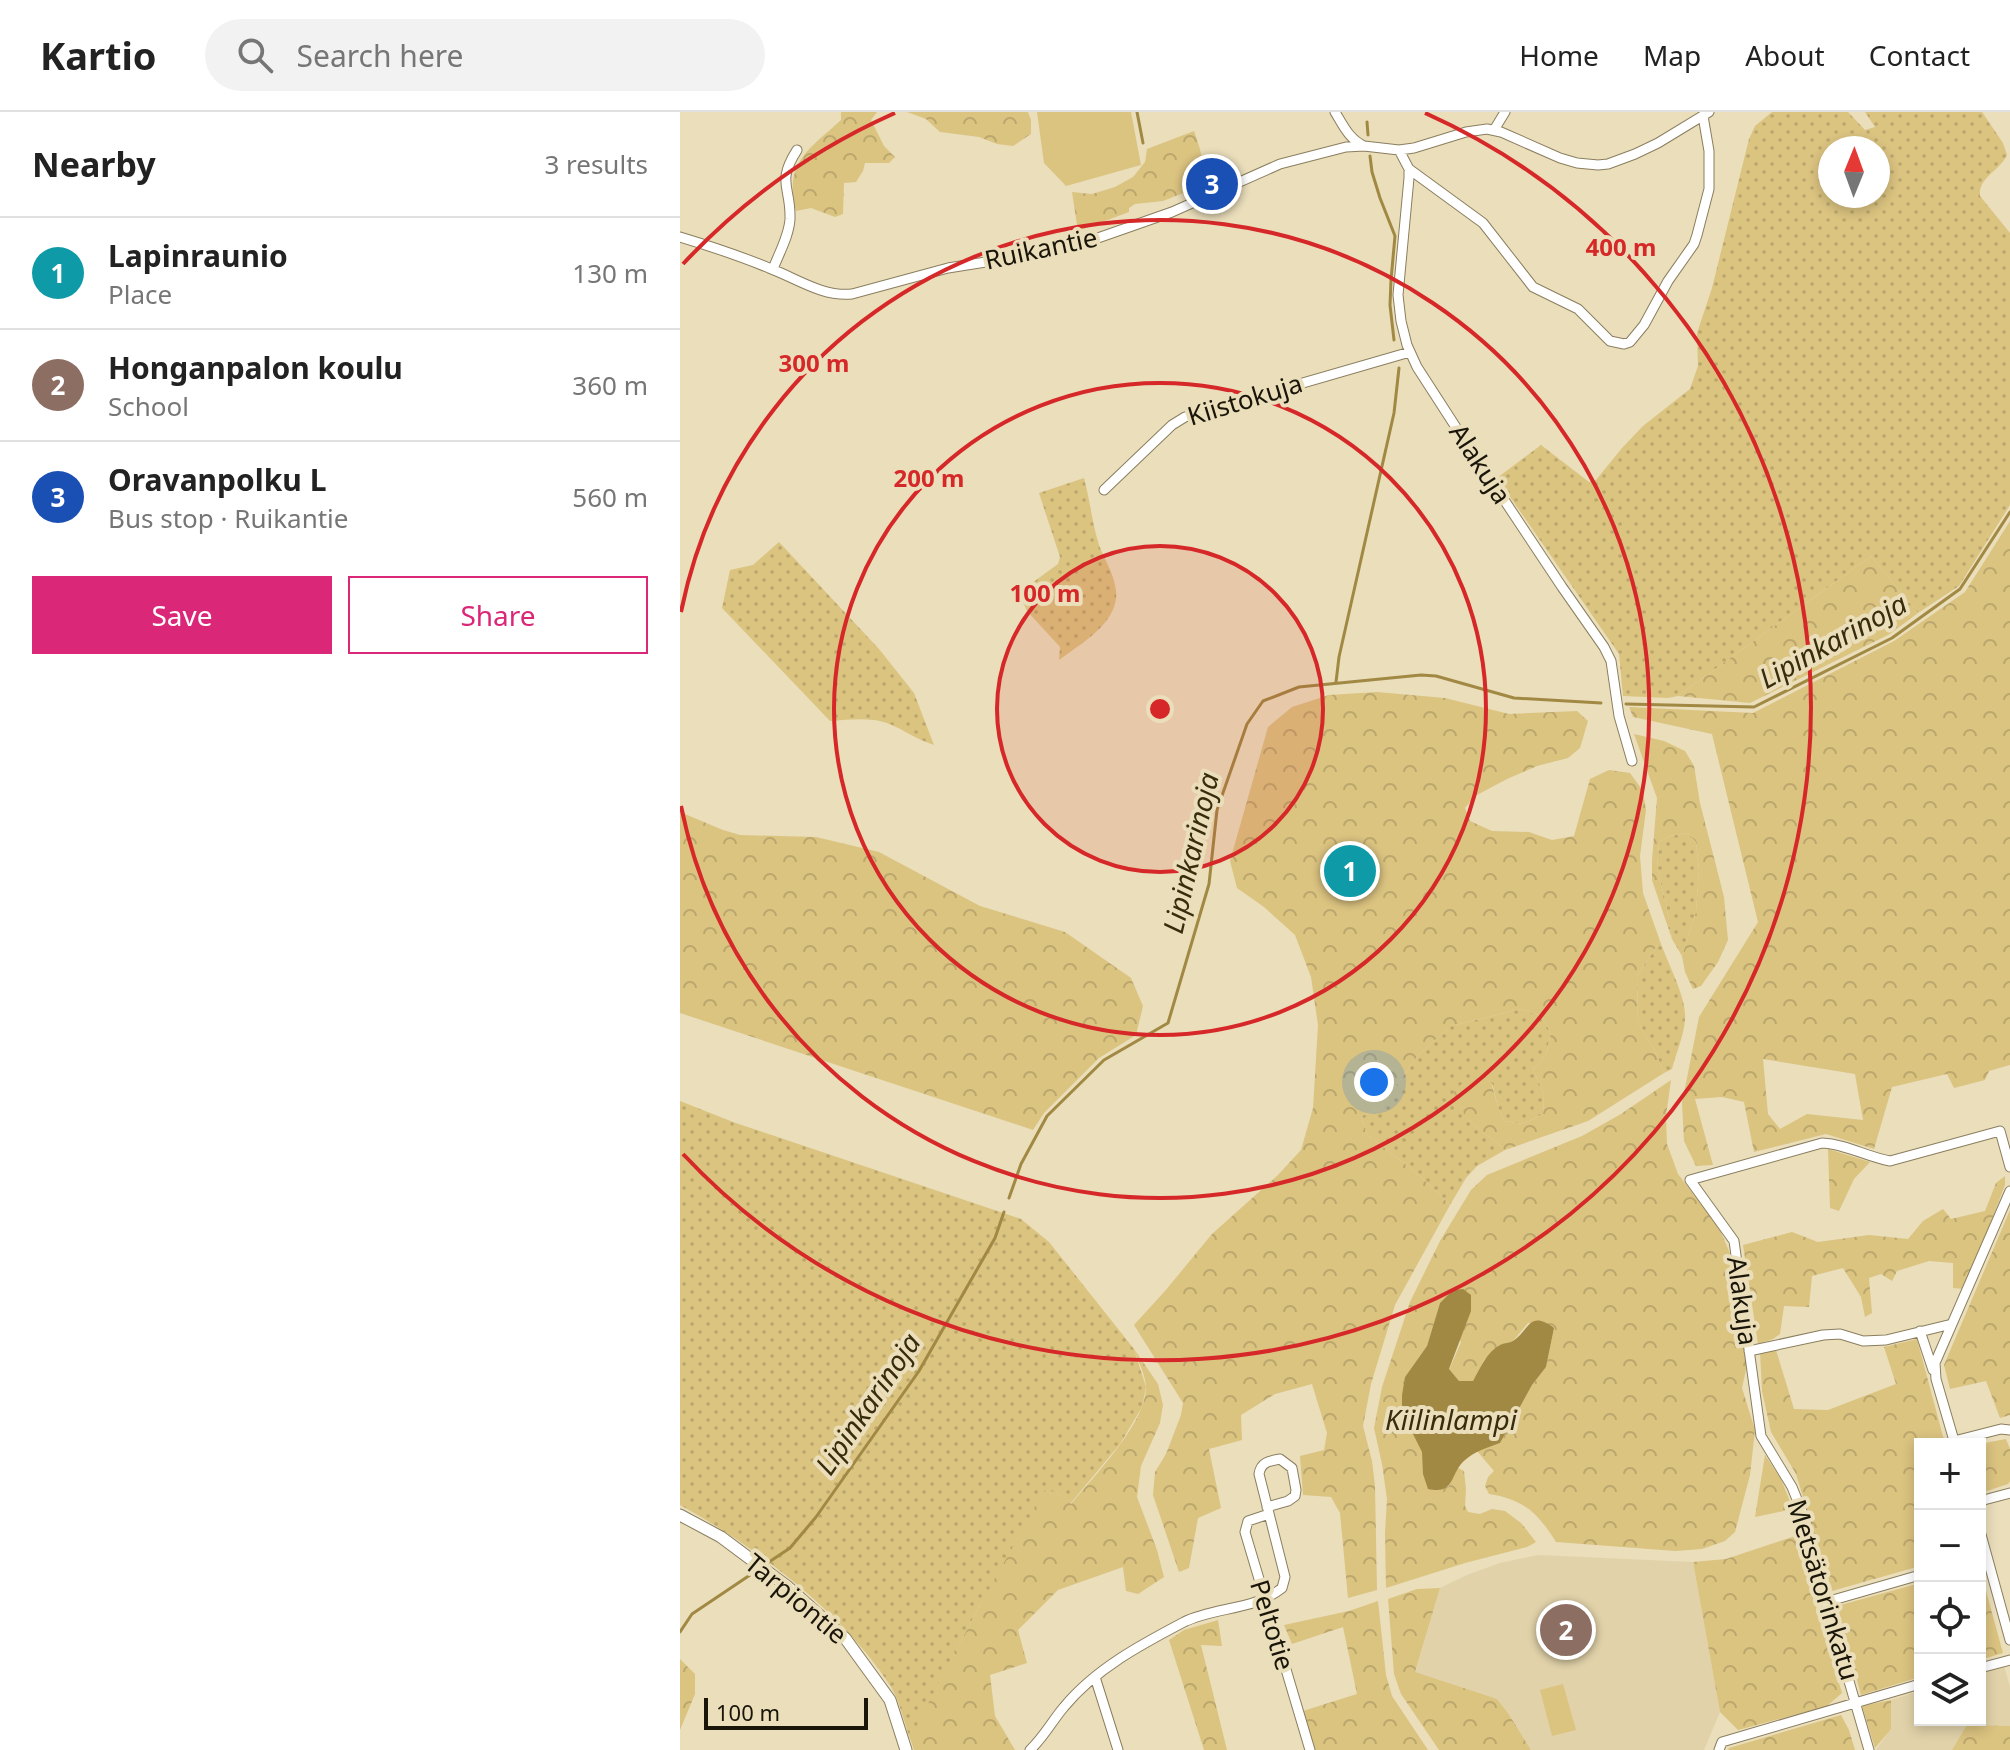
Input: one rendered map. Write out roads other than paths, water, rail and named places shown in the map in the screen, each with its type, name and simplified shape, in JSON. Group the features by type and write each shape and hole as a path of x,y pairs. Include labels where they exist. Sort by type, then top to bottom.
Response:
{"street":[{"path":"1335,112 1349,135 1364,146"},
{"path":"1399,150 1409,169 1483,223 1533,287 1578,309 1610,341 1630,342 1644,325 1697,235 1709,189 1706,114 1635,154 1598,165 1560,158 1494,130 1505,112"},
{"name":"Ruikantie","path":"680,237 773,269 820,291 836,295 852,294 948,268 1075,246 1172,212 1280,164 1346,147 1399,150 1427,146 1475,130 1494,130"},
{"path":"773,269 790,217 785,174 797,150"},
{"name":"Alakuja","path":"1409,169 1398,295 1401,321 1410,352 1459,432 1604,647 1611,661 1619,716 1632,761"},
{"name":"Kiistokuja","path":"1104,490 1172,425 1185,417 1410,352"},
{"path":"2005,1130 2010,1167"},
{"name":"Alakuja","path":"1761,1436 1734,1241 1690,1180 1822,1143 1834,1143 1890,1161 2005,1130"},
{"path":"1936,1379 1935,1363 2010,1191"},
{"path":"1749,1351 1823,1335 1840,1334 1863,1341 1886,1340 1952,1324"},
{"path":"1920,1331 1954,1438"},
{"path":"1971,1438 2001,1429 2010,1430"},
{"name":"Metsätorinkatu","path":"1761,1436 1792,1487 1805,1519 1869,1750"},
{"path":"1030,1750 1065,1706 1095,1677 1123,1657 1187,1621 1264,1598 1282,1588 1285,1577 1268,1511 1259,1474 1260,1467 1266,1462 1280,1459 1292,1468 1295,1496 1268,1511"},
{"path":"1986,1499 2010,1493"},
{"name":"Peltotie","path":"1268,1511 1248,1521 1245,1532 1310,1750"},
{"name":"Tarpiontie","path":"680,1515 721,1537 788,1587 845,1638 890,1700 906,1750"},
{"path":"1986,1563 2010,1640"},
{"path":"1826,1602 1914,1577"},
{"path":"1986,1666 2010,1660"},
{"path":"1095,1677 1118,1750"},
{"path":"1719,1750 1722,1742 1914,1686"}],"water":[{"name":"Kiilinlampi","path":"1463,1289 1471,1295 1471,1311 1449,1369 1459,1381 1473,1381 1491,1352 1513,1341 1534,1321 1554,1328 1546,1367 1532,1385 1500,1443 1465,1460 1448,1486 1428,1489 1423,1474 1422,1452 1402,1412 1405,1377 1427,1346 1440,1303 1453,1290"}],"waterway":[{"path":"1137,112 1143,143"},
{"path":"1367,122 1368,135"},
{"path":"1370,156 1380,198 1395,236 1390,305 1394,340"},
{"path":"1336,682 1394,413 1399,368"},
{"name":"Lipinkarinoja","path":"1626,704 1754,707 1892,638 1960,589 2010,512"},
{"name":"Lipinkarinoja","path":"1009,1198 1021,1164 1047,1116 1104,1060 1168,1023 1209,884 1217,810 1247,724 1263,701 1299,687 1421,675 1436,676 1514,698 1601,703"},
{"name":"Lipinkarinoja","path":"769,1562 790,1548 816,1517 919,1371 995,1238 1004,1212"},
{"name":"Lipinkarinoja","path":"680,1632 692,1614 753,1573"}],"place":[{"name":"Oravanpolku L","path":"1212,184"},
{"name":"Lapinraunio","path":"1350,871"},
{"name":"Honganpalon koulu","path":"1566,1630"}]}
